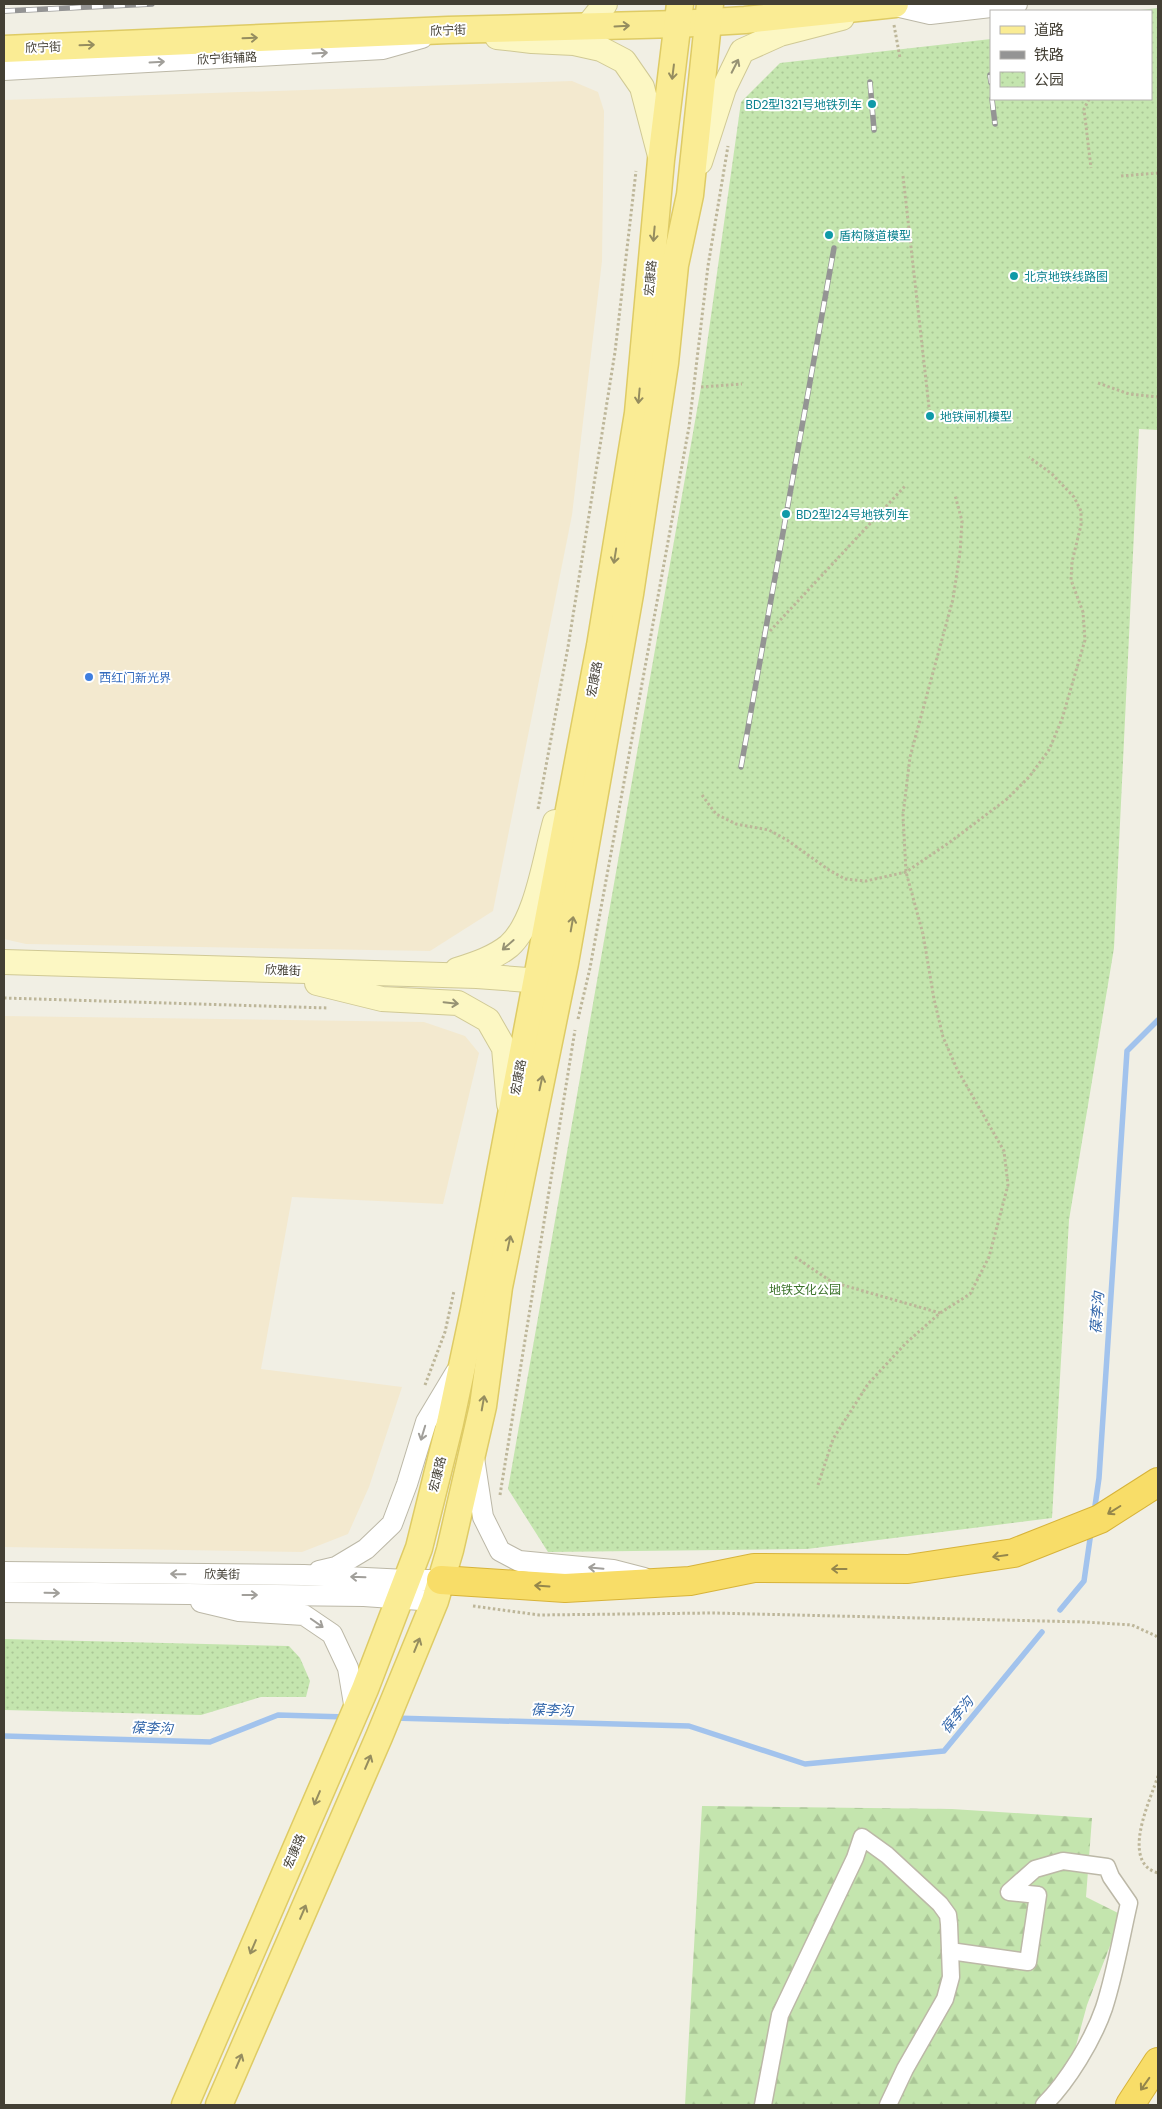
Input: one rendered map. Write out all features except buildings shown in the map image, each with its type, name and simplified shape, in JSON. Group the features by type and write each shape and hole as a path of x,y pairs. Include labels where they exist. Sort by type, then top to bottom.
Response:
{"highway":[{"path":"438,1590 566,1588 690,1581 754,1568 908,1569 1014,1554 1100,1519 1157,1483"},
{"path":"1130,2105 1158,2062"}],"main road":[{"path":"586,28 605,4"},
{"path":"690,195 724,88 742,51 780,34 893,4"},
{"name":"欣宁街","path":"4,48 448,30 586,28 679,14 893,4"},
{"name":"宏康路","path":"219,2105 379,1737 438,1590 450,1550 483,1406 548,986 630,594 665,363 675,265 690,195 709,13"},
{"name":"宏康路","path":"185,2105 360,1700 418,1548 450,1423 510,1120 548,986 541,960 600,646 638,414 649,162 679,14"},
{"path":"448,30 532,42 574,43 601,49 624,61 642,87 649,162"},
{"path":"440,975 482,963 509,946 523,929 538,891 555,823 583,737"},
{"name":"欣雅街","path":"4,962 440,975 548,986"},
{"name":"欣雅街","path":"4,977 548,986"},
{"path":"317,983 382,999 458,1003 488,1020 504,1048 510,1120"}],"street":[{"name":"欣宁街","path":"893,4 930,14 1017,4"},
{"name":"欣宁街辅路","path":"4,70 383,49 448,30"},
{"path":"304,1575 336,1566 366,1549 392,1524 407,1484 426,1422 463,1360"},
{"path":"473,1451 483,1517 500,1551 518,1561 612,1570 661,1583"},
{"name":"欣美街","path":"4,1572 304,1575 403,1589 438,1590"},
{"name":"欣美街","path":"4,1592 364,1596 403,1589"},
{"path":"168,1594 239,1612 304,1615 332,1634 360,1700"},
{"path":"763,2105 780,2015 855,1858 862,1837 893,1860 940,1904 948,1915 951,1977 945,1999 905,2069 888,2105"},
{"path":"950,1950 1028,1962 1038,1895 1009,1892 1035,1869 1064,1860 1107,1867 1111,1877 1129,1904 1104,2009 1080,2059 1056,2093 1044,2105"}],"path":[{"path":"893,4 900,58"},
{"path":"1088,100 1084,109 1091,168"},
{"path":"499,1501 576,1025 590,968 688,427 708,266 729,138"},
{"name":"宏康路","path":"538,812 568,647 613,361 649,162"},
{"path":"1121,176 1158,173"},
{"path":"903,176 930,416"},
{"path":"1098,383 1130,394 1158,397"},
{"path":"700,387 742,384"},
{"path":"702,795 716,814 736,824 769,830 845,879 866,881 906,872 1007,799 1030,778 1049,750 1075,680 1085,640 1082,612 1071,580 1072,562 1081,525 1081,511 1074,497 1052,474 1029,456"},
{"path":"770,631 906,485"},
{"path":"818,1486 834,1439 868,1384 906,1343 940,1314 970,1294 989,1257 1008,1185 1004,1151 957,1069 943,1037 934,999 923,934 906,872 902,815 910,757 953,599 960,553 962,522 955,495"},
{"path":"4,998 333,1008"},
{"path":"795,1257 832,1282 940,1314"},
{"path":"422,1394 445,1332 455,1285"},
{"path":"438,1590 539,1615 713,1613 1085,1622 1132,1625 1156,1636 1158,1639"},
{"path":"1158,1776 1138,1839 1140,1856 1148,1868 1158,1873"}],"shaded area":[{"path":"572,81 598,92 604,111 602,261 572,515 493,911 430,951 26,944 4,939 4,100"},
{"path":"4,1016 424,1022 465,1036 479,1053 443,1204 292,1197 261,1369 402,1387 369,1487 348,1534 302,1552 4,1547"}],"green space":[{"name":"地铁文化公园","path":"1158,8 1158,430 1139,429 1114,948 1069,1220 1052,1518 807,1549 548,1552 508,1489 701,387 741,102 780,63 990,39 990,100 1152,100 1152,10 1141,10"},
{"path":"4,1639 289,1646 300,1658 310,1681 306,1697 261,1697 201,1715 4,1710"},
{"path":"702,1806 952,1809 1092,1818 1086,1897 1122,1915 1087,2005 1074,2053 1038,2105 685,2105"}],"waterway":[{"name":"葆李沟","path":"1094,1513 1099,1478 1127,1051 1158,1020"},
{"name":"葆李沟","path":"1060,1610 1084,1581 1091,1532"},
{"name":"葆李沟","path":"393,1718 689,1726 805,1764 944,1751 1042,1632"},
{"name":"葆李沟","path":"4,1736 210,1742 278,1715 346,1717"}],"railway":[{"path":"4,11 152,4"},
{"path":"870,82 874,130"},
{"path":"992,100 995,124"},
{"path":"741,767 834,248"}],"place":[{"name":"BD2型1321号地铁列车","path":"872,104"},
{"name":"盾构隧道模型","path":"829,235"},
{"name":"北京地铁线路图","path":"1014,276"},
{"name":"地铁闸机模型","path":"930,416"},
{"name":"BD2型124号地铁列车","path":"786,514"},
{"name":"西红门新光界","path":"89,677"}]}
